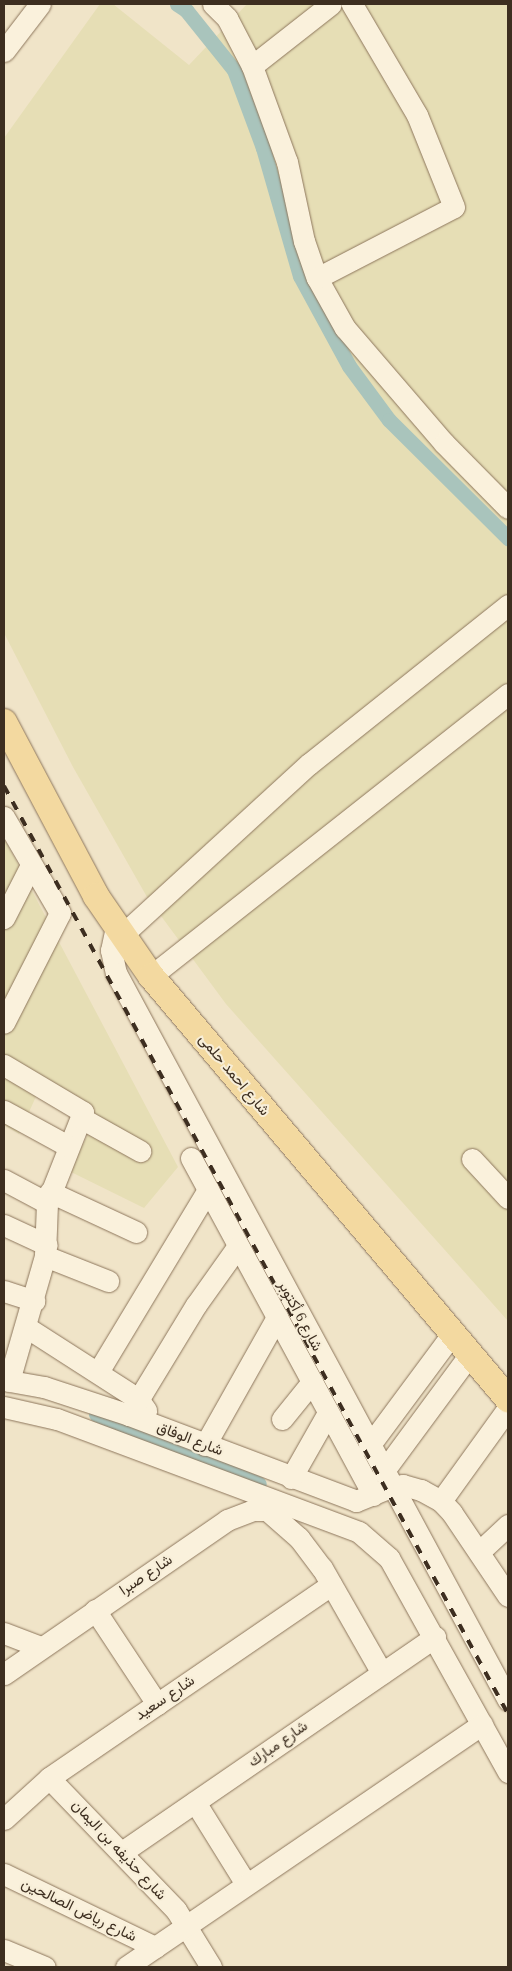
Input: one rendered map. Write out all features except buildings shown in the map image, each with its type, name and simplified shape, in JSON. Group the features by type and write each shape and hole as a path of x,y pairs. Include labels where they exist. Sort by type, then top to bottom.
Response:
{"main road":[{"name":"شارع احمد حلمى","path":"4,722 75,859 118,932 151,976 508,1399"}],"street":[{"path":"4,51 40,4"},
{"path":"213,4 227,18 252,66 286,162 304,241 317,278 344,328 372,362 508,508"},
{"path":"252,66 331,4"},
{"path":"317,278 454,207 417,115 352,4"},
{"path":"118,932 309,764 508,605"},
{"path":"151,976 508,694"},
{"path":"4,817 60,913 9,1002 4,1023"},
{"path":"4,918 31,865"},
{"name":"شارع 6 أكتوبر","path":"118,932 111,950 116,973 369,1446 382,1485"},
{"path":"4,1065 83,1112 49,1198 44,1228 46,1250 26,1327 11,1350 6,1381 44,1387 134,1407"},
{"path":"4,1111 68,1146"},
{"path":"81,1118 140,1151"},
{"name":"شارع 6 أكتوبر","path":"191,1158 328,1413 382,1485 508,1700"},
{"path":"472,1159 508,1198"},
{"path":"4,1180 136,1232"},
{"path":"98,1372 208,1190"},
{"path":"4,1225 46,1250 108,1281"},
{"path":"134,1407 196,1305 238,1246"},
{"path":"4,1291 34,1301"},
{"path":"205,1445 276,1317"},
{"path":"26,1327 98,1372 134,1407"},
{"path":"369,1446 453,1333"},
{"path":"382,1485 470,1354"},
{"path":"282,1418 312,1382"},
{"name":"شارع الوفاق","path":"4,1407 57,1418 300,1512 359,1532 389,1558 435,1637 508,1772"},
{"name":"شارع الوفاق","path":"134,1407 158,1426 329,1493 356,1501 382,1485 410,1486 441,1501"},
{"path":"508,1408 441,1501 479,1552 508,1596"},
{"path":"291,1478 328,1413"},
{"path":"321,1518 329,1493"},
{"path":"266,1509 299,1538 332,1585 382,1673"},
{"name":"شارع صبرا","path":"4,1674 227,1520 253,1510 266,1509 300,1512"},
{"path":"479,1552 508,1526"},
{"name":"شارع سعيد","path":"4,1819 49,1778 332,1585"},
{"path":"95,1610 157,1704"},
{"path":"4,1633 41,1647"},
{"name":"شارع مبارك","path":"122,1852 435,1637"},
{"path":"126,1967 482,1724"},
{"name":"شارع حذيفه بن اليمان","path":"49,1778 122,1852 187,1924 211,1967"},
{"path":"195,1802 246,1884"},
{"name":"شارع رياض الصالحين","path":"4,1874 155,1947"},
{"path":"4,1950 45,1967"}],"shaded area":[{"path":"100,4 113,4 189,65 247,4 508,4 508,1321 226,1004 147,897 73,767 4,633 4,138"},
{"path":"4,838 178,1167 144,1208 69,1171 94,1123 39,1090 19,1134 4,1125"}],"waterway":[{"path":"177,4 186,10 234,70 263,148 300,276 349,366 389,420 508,538"},
{"path":"96,1414 259,1484"}],"railway":[{"path":"4,786 508,1714"}]}
